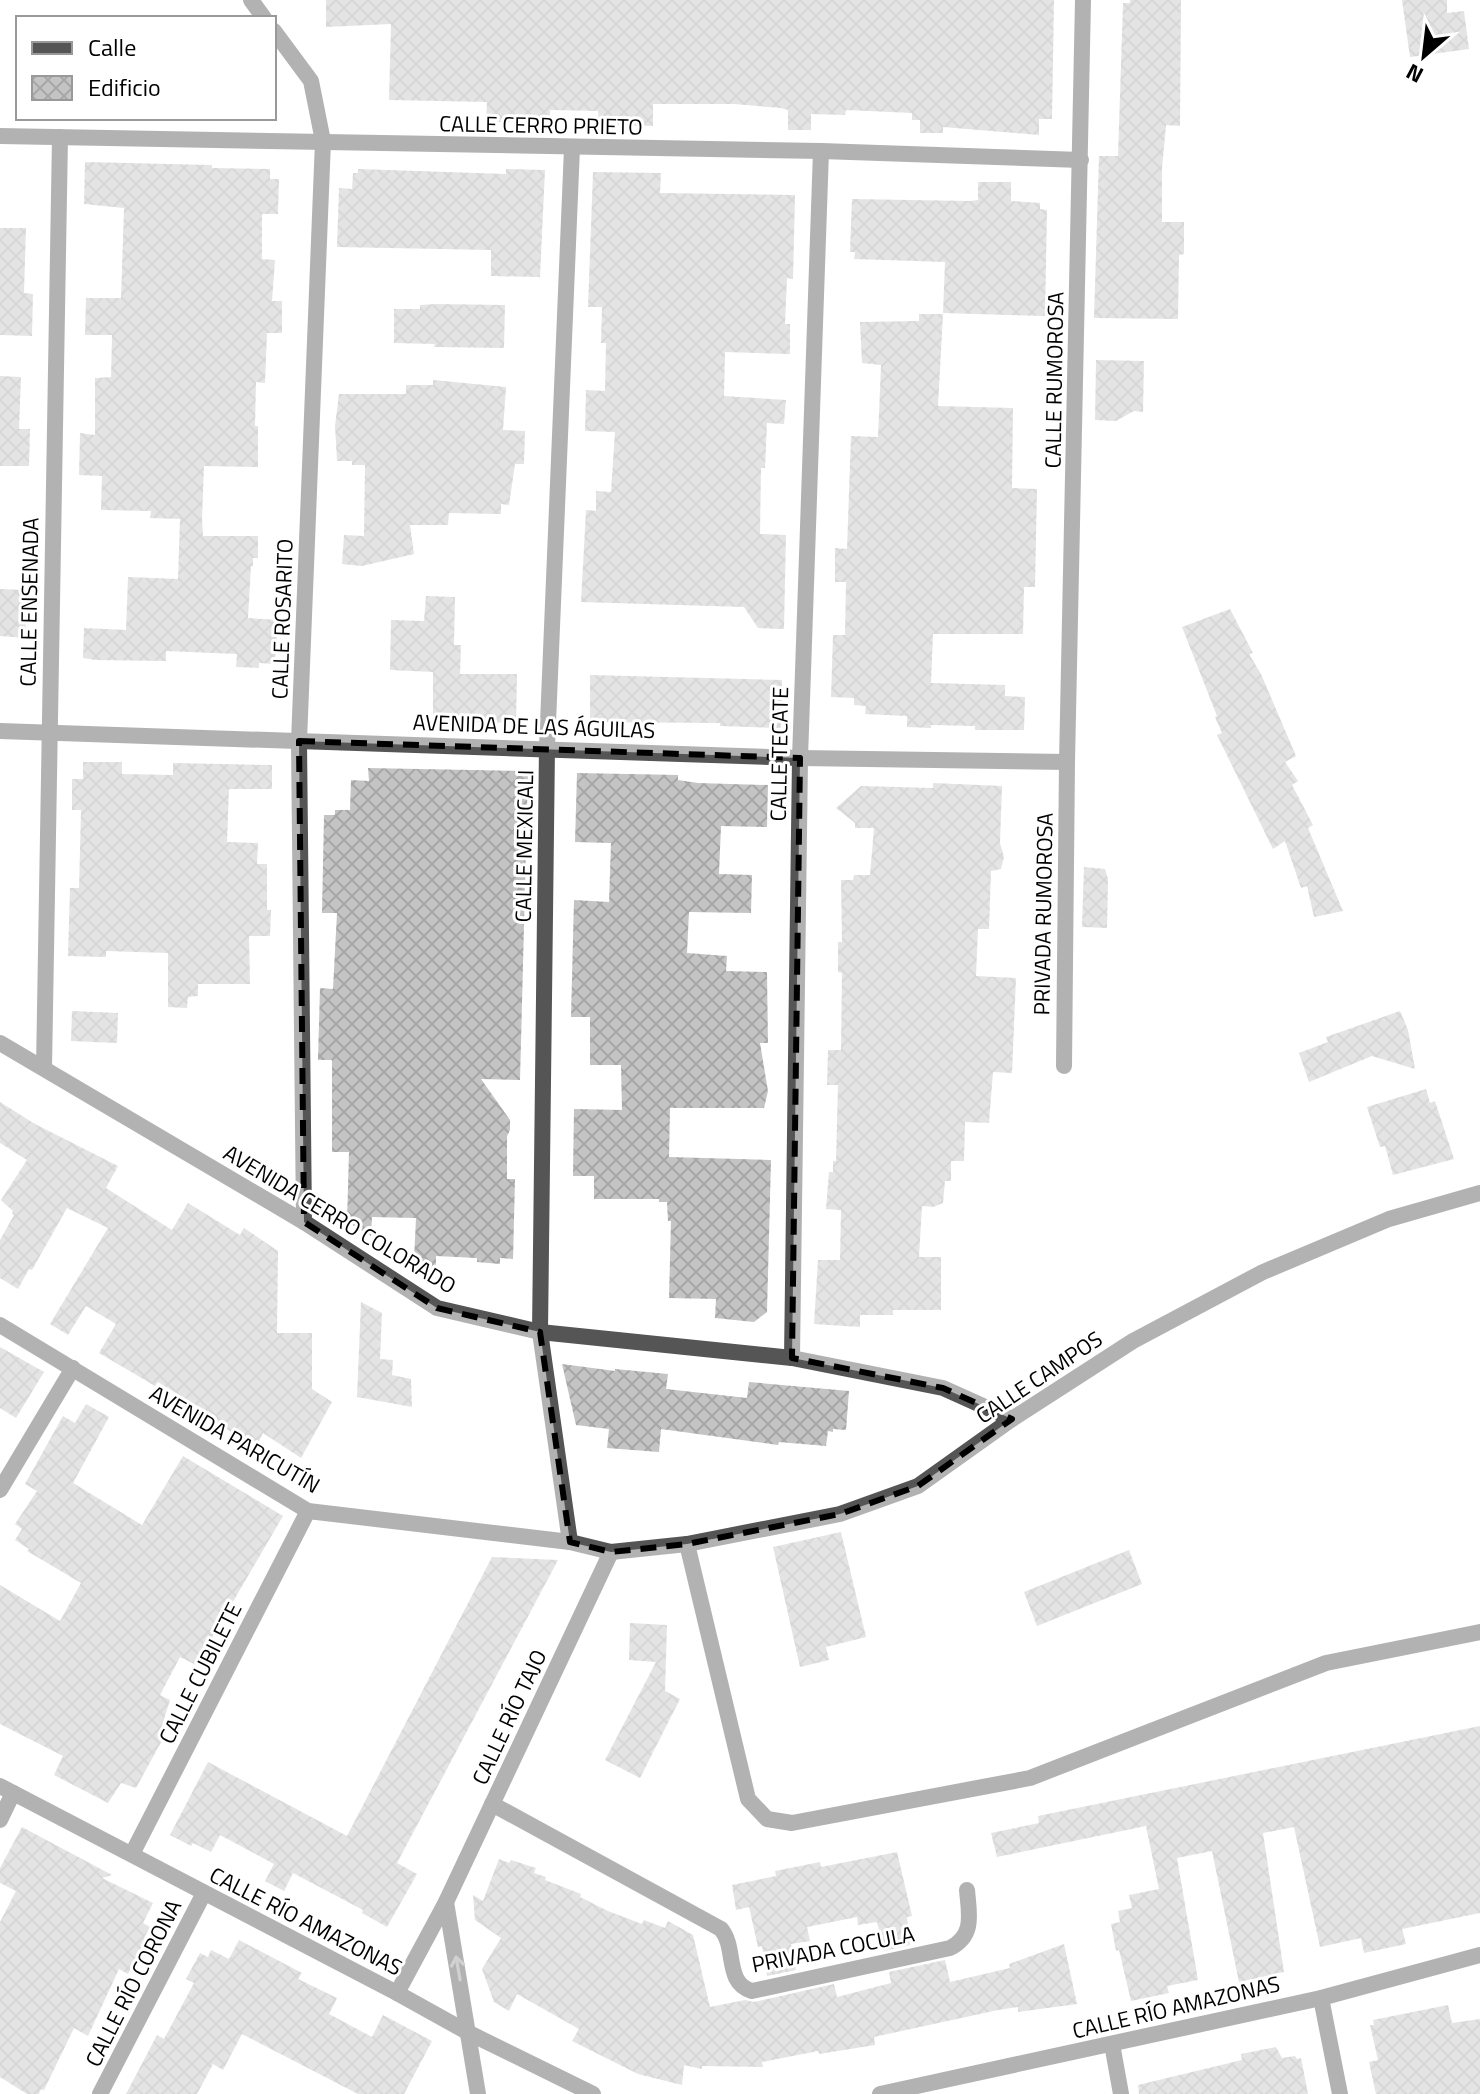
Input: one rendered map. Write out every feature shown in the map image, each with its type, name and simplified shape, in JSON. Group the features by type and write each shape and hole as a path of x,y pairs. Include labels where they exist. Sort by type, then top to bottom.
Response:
{"street":[{"name":"CALLE RUMOROSA","path":"1067,762 1083,0"},
{"name":"CALLE ROSARITO","path":"276,34 311,81 323,141 299,741 304,1222"},
{"name":"CALLE CERRO PRIETO","path":"0,136 821,151 1081,160"},
{"name":"CALLE ENSENADA","path":"44,1068 60,137"},
{"name":"CALLE MEXICALI","path":"570,1542 540,1332 547,747 572,148"},
{"name":"CALLE TECATE","path":"792,1358 800,758 821,151"},
{"name":"AVENIDA DE LAS ÁGUILAS","path":"0,731 547,747 800,758 1067,762"},
{"name":"PRIVADA RUMOROSA","path":"1064,1066 1067,762"},
{"name":"AVENIDA CERRO COLORADO","path":"0,1043 304,1222 437,1308 540,1332 792,1358 943,1388 1012,1419"},
{"name":"CALLE CAMPOS","path":"611,1552 687,1544 840,1514 918,1486 1012,1419 1133,1341 1263,1272 1389,1219 1480,1193"},
{"name":"AVENIDA PARICUTÍN","path":"0,1325 308,1511 570,1542 611,1552"},
{"path":"0,1490 73,1368"},
{"name":"CALLE CUBILETE","path":"132,1854 308,1511"},
{"path":"687,1544 748,1799 767,1819 792,1823 1030,1778 1326,1663 1480,1632"},
{"name":"CALLE RÍO TAJO","path":"397,1993 446,1902 611,1552"},
{"path":"0,1820 7,1789"},
{"name":"CALLE RÍO AMAZONAS","path":"7,1789 469,2033 593,2094"},
{"name":"PRIVADA COCULA","path":"492,1804 721,1929 726,1935 736,1980 742,1988 752,1991 950,1948 962,1940 969,1928 967,1890"},
{"name":"CALLE RÍO CORONA","path":"100,2094 204,1893"},
{"path":"446,1902 478,2094"},
{"name":"CALLE RÍO AMAZONAS","path":"880,2094 908,2092 1321,1998 1480,1955"},
{"path":"1321,1998 1340,2094"},
{"path":"1112,2044 1121,2094"}],"highlighted area":[{"path":"299,741 800,758 792,1358 943,1388 1012,1419 918,1486 840,1514 687,1544 611,1552 570,1542 540,1332 437,1308 304,1222"}],"building":[{"path":"326,0 1054,0 1052,119 1039,119 1039,135 943,127 943,133 920,133 920,120 912,120 912,113 846,110 845,115 811,114 811,130 788,130 788,110 781,108 734,104 653,104 653,126 599,125 598,111 550,110 550,122 486,122 487,102 389,100 391,24 326,27"},
{"path":"1130,0 1181,0 1180,126 1166,125 1162,168 1162,222 1184,222 1184,254 1179,255 1178,319 1094,318 1099,156 1118,156 1123,3 1130,3"},
{"path":"1402,0 1447,0 1447,13 1464,11 1469,49 1410,57"},
{"path":"85,162 270,169 270,179 279,179 278,214 262,214 262,259 275,260 272,301 282,301 282,333 267,333 265,383 256,382 258,467 204,466 202,519 203,536 258,536 258,558 253,558 251,566 248,618 278,620 275,664 259,663 259,668 236,667 237,654 166,651 166,661 83,658 84,628 126,630 128,577 178,579 180,519 150,518 151,511 101,510 102,476 79,475 80,433 95,435 95,378 111,377 112,335 85,335 86,298 121,298 124,208 84,204"},
{"path":"358,169 506,174 506,169 545,170 540,277 491,276 491,250 337,247 339,188 352,189 353,173 358,173"},
{"path":"593,172 661,173 660,193 795,195 793,279 787,278 785,324 790,324 790,354 725,352 724,396 786,400 784,424 767,423 765,468 761,468 760,534 786,535 784,629 758,628 744,607 581,602 586,510 596,511 596,491 611,492 615,432 585,431 586,390 605,391 606,343 601,343 602,307 588,307"},
{"path":"978,182 1011,182 1011,201 1040,203 1040,209 1047,210 1045,316 943,313 945,262 854,259 855,252 850,252 852,199 978,200"},
{"path":"0,228 26,228 24,293 33,294 32,336 0,335"},
{"path":"420,305 505,305 504,348 394,343 394,309 420,309"},
{"path":"919,314 943,314 938,406 1013,408 1012,488 1037,489 1035,587 1024,587 1023,634 933,634 931,683 1005,685 1005,696 1025,697 1024,730 975,730 975,726 907,727 907,716 865,714 866,706 854,705 854,698 831,697 833,635 845,635 846,582 835,582 835,548 847,549 851,436 878,437 881,365 862,363 860,322 919,321"},
{"path":"1096,360 1144,361 1143,412 1134,411 1116,421 1095,420"},
{"path":"0,376 21,377 19,429 30,429 29,466 0,466"},
{"path":"433,380 506,387 503,430 525,431 524,464 515,464 509,505 501,504 501,514 449,513 448,525 410,525 414,554 362,566 342,564 344,535 364,536 365,465 337,461 335,426 339,394 406,394 406,385 433,385"},
{"path":"0,589 25,590 26,638 0,636"},
{"path":"426,596 455,597 454,645 461,645 460,674 517,674 516,723 433,721 433,672 390,670 391,620 424,621"},
{"path":"1230,609 1253,653 1249,654 1261,674 1296,756 1285,762 1298,781 1292,785 1313,825 1308,828 1343,911 1314,917 1307,886 1301,888 1285,841 1273,849 1217,735 1222,733 1217,716 1182,627"},
{"path":"590,675 782,680 781,728 720,726 720,723 590,722"},
{"path":"83,762 122,762 122,774 173,775 173,763 272,765 272,789 229,789 227,842 258,843 257,864 267,864 270,936 249,936 250,984 198,984 198,996 188,997 187,1008 168,1007 168,953 106,951 106,957 68,956 70,888 79,888 81,810 72,810 72,779 83,779"},
{"path":"368,768 528,771 520,1080 481,1079 510,1120 507,1179 515,1179 513,1259 500,1258 500,1264 477,1262 477,1258 436,1256 436,1271 414,1261 416,1218 372,1217 371,1236 347,1222 349,1152 332,1152 332,1060 318,1060 320,988 333,989 337,913 322,913 324,815 335,815 335,810 350,810 351,780 369,781"},
{"path":"577,773 678,775 678,780 698,783 768,785 767,827 721,826 719,874 752,875 751,913 689,912 687,953 727,956 726,971 767,972 768,1043 760,1043 768,1091 764,1108 670,1108 669,1157 771,1160 767,1312 754,1322 715,1318 716,1299 669,1298 671,1221 668,1221 667,1202 659,1202 659,1199 594,1199 594,1176 573,1176 574,1109 622,1110 621,1065 590,1065 590,1017 571,1017 574,900 609,902 611,843 575,842"},
{"path":"933,783 1002,786 1000,843 1004,857 1001,869 991,871 989,929 978,929 976,976 1016,978 1012,1073 993,1072 989,1123 965,1122 964,1161 951,1161 951,1181 945,1181 943,1203 933,1207 922,1206 919,1257 941,1257 941,1310 893,1310 893,1315 860,1315 860,1327 814,1324 818,1260 840,1260 841,1210 826,1209 829,1172 833,1172 833,1161 836,1161 838,1085 827,1085 828,1050 841,1050 842,973 838,972 838,942 842,942 841,880 853,880 854,875 870,875 874,828 855,828 855,823 836,808 861,786 933,788"},
{"path":"1084,867 1105,869 1108,879 1107,928 1082,927"},
{"path":"72,1011 118,1013 117,1043 71,1041"},
{"path":"1400,1011 1408,1030 1415,1069 1372,1056 1309,1082 1299,1053 1328,1042 1326,1037"},
{"path":"1426,1089 1430,1103 1435,1101 1454,1159 1393,1175 1385,1146 1380,1147 1367,1107"},
{"path":"0,1102 35,1124 118,1166 106,1188 172,1230 188,1203 240,1235 244,1228 278,1251 277,1333 312,1333 312,1389 332,1402 301,1458 263,1433 258,1443 237,1432 236,1435 207,1417 209,1413 158,1382 155,1386 99,1353 116,1324 86,1306 68,1335 50,1324 108,1228 67,1208 18,1289 0,1278 0,1240 14,1215 1,1200 27,1160 0,1143"},
{"path":"361,1302 382,1313 380,1359 393,1360 392,1375 411,1379 412,1407 357,1397"},
{"path":"0,1347 44,1372 16,1418 0,1408"},
{"path":"562,1364 668,1374 666,1389 747,1398 749,1382 849,1391 846,1430 828,1431 826,1446 779,1442 778,1445 661,1429 659,1452 607,1448 609,1429 576,1425"},
{"path":"86,1404 109,1417 73,1483 142,1525 183,1456 283,1516 196,1665 180,1657 160,1695 170,1700 160,1732 165,1735 136,1788 121,1783 108,1803 54,1775 63,1756 0,1724 0,1585 60,1621 81,1583 27,1551 29,1549 15,1540 22,1529 15,1524 37,1491 25,1484 63,1416 75,1423"},
{"path":"841,1532 866,1637 826,1647 829,1660 800,1667 773,1547"},
{"path":"1129,1550 1142,1584 1037,1626 1024,1592"},
{"path":"492,1557 558,1560 397,1863 417,1874 387,1927 362,1913 363,1910 293,1873 284,1891 265,1881 274,1864 220,1835 211,1852 170,1835 208,1762 347,1836"},
{"path":"630,1623 667,1625 665,1691 680,1699 640,1778 605,1760 656,1662 629,1660"},
{"path":"1480,1726 1480,1913 1402,1929 1406,1944 1364,1953 1361,1938 1320,1947 1294,1827 1263,1833 1284,1972 1239,1982 1212,1851 1177,1858 1198,1980 1167,1986 1169,1993 1131,2001 1111,1924 1120,1922 1118,1911 1132,1908 1129,1895 1159,1889 1146,1826 997,1857 991,1833 1039,1823 1038,1816"},
{"path":"22,1827 112,1875 102,1878 153,1903 143,1923 150,1927 146,1939 128,1974 119,1969 88,2036 74,2028 44,2090 41,2089 39,2094 27,2094 0,2077 0,1922 16,1891 0,1883 0,1868"},
{"path":"897,1852 912,1916 907,1917 910,1945 884,1951 877,1922 858,1925 857,1917 807,1927 810,1941 791,1944 796,1970 767,1976 762,1946 758,1947 749,1907 736,1910 732,1885 776,1876 775,1871 820,1862 821,1867"},
{"path":"499,1859 536,1868 534,1873 546,1877 545,1880 581,1894 580,1897 608,1911 642,1924 644,1920 665,1928 668,1921 693,1935 710,2007 745,2000 754,2002 834,1984 837,1997 891,1983 889,1972 945,1960 950,1982 1010,1968 1009,1964 1064,1944 1077,2004 1018,2012 1018,2007 998,2010 874,2037 875,2045 819,2054 818,2051 762,2062 763,2067 702,2066 702,2069 684,2065 682,2085 638,2074 572,2041 579,2029 517,1994 509,2011 494,2002 482,1969 501,1938 475,1920 473,1895 483,1901"},
{"path":"239,1940 302,1973 298,1979 337,1998 329,2014 372,2037 383,2015 432,2041 404,2094 358,2094 242,2034 223,2070 213,2064 197,2094 126,2094 157,2035 164,2039 194,1983 186,1979 200,1953 208,1957 211,1950 229,1959"},
{"path":"1448,2005 1452,2023 1480,2019 1480,2094 1376,2094 1369,2062 1378,2060 1370,2025 1374,2025 1373,2020"},
{"path":"1276,2047 1282,2058 1301,2058 1308,2094 1139,2094 1138,2085 1242,2060 1241,2054"}]}
